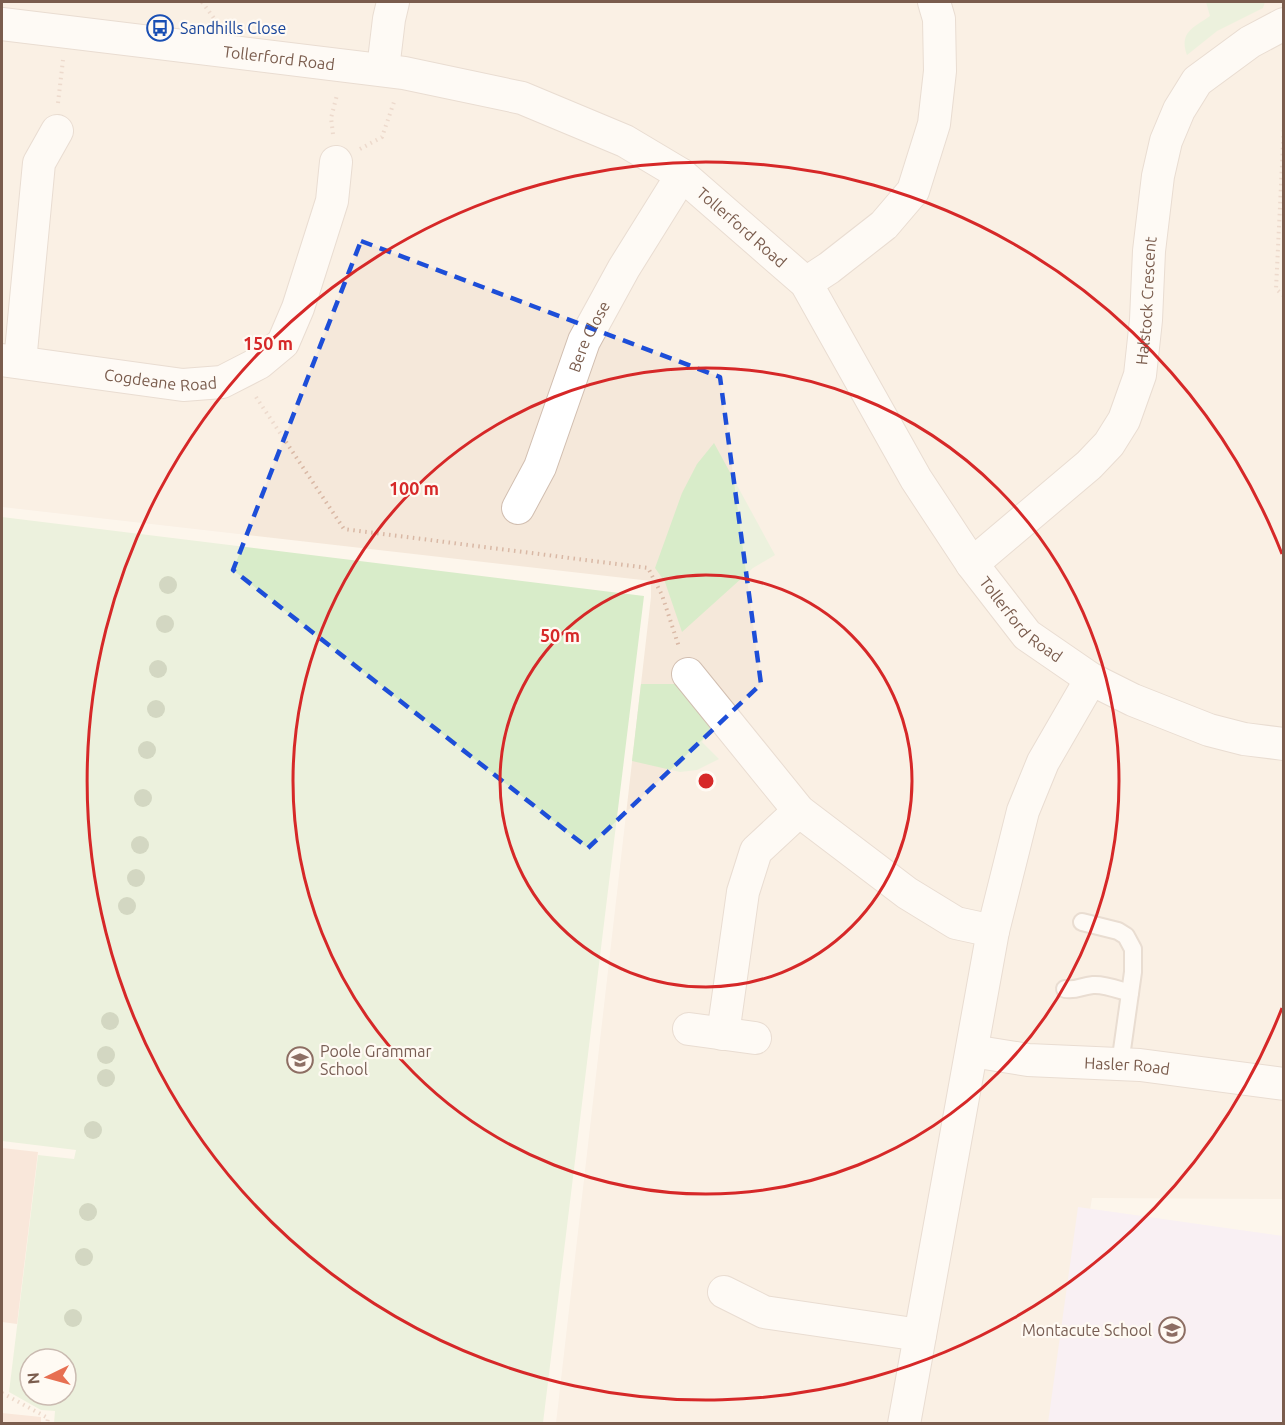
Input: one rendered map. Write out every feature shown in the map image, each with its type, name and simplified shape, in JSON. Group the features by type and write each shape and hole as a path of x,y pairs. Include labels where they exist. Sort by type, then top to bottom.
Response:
{"street":[{"path":"393,2 389,19 393,71"},
{"path":"806,284 884,225 913,191 934,124 940,71 939,19 934,2"},
{"name":"Tollerford Road","path":"16,17 67,32 393,71 522,98 625,141 682,175 806,284 916,479 972,564 1027,635 1091,679 1133,699 1209,730 1245,739 1284,744"},
{"name":"Halstock Crescent","path":"972,564 1089,465 1109,444 1124,420 1140,375 1146,320 1149,251 1158,176 1166,141 1179,110 1197,81 1250,42 1284,24"},
{"name":"Cogdeane Road","path":"57,131 39,163 10,361 183,385 222,382 259,363 283,343 298,308 332,201 336,162"},
{"name":"Bere Close","path":"518,508 540,467 584,341 624,268 682,175"},
{"path":"688,674 722,737 799,811 907,893 956,923 993,932"},
{"path":"904,1424 993,932 1023,811 1043,762 1091,679"},
{"path":"723,1034 743,892 749,869 756,851 799,811"},
{"path":"689,1029 755,1038"},
{"name":"Hasler Road","path":"972,1051 1028,1060 1120,1064 1284,1084"},
{"path":"724,1292 764,1312 920,1335"}],"lane":[{"path":"1082,922 1118,931 1131,943 1133,959 1130,993 1120,1064"},
{"path":"1065,989 1075,990 1101,985 1130,993"}],"path":[{"path":"57,131 60,78 67,32"},
{"path":"344,66 331,118 336,162 382,137 393,71"},
{"path":"1284,124 1276,289 1284,296"},
{"path":"240,374 345,529 648,568 662,595 688,674"},
{"path":"2,1394 48,1418 47,1424"}],"highlighted area":[{"path":"361,241 720,377 761,684 588,848 233,570"}],"shaded area":[{"path":"2,2 1283,2 1283,1199 1092,1198 1055,1423 556,1423 651,581 2,507"},
{"name":"Montacute School","path":"1078,1207 1283,1236 1283,1423 1048,1423"}],"green space":[{"path":"1206,2 1265,2 1263,8 1217,31 1187,55 1186,36 1189,31 1210,16"},
{"path":"714,443 775,555 753,568 682,632 665,582 655,568 682,493 697,464"},
{"name":"Poole Grammar School","path":"2,517 644,596 543,1423 54,1423 55,1411 41,1410 36,1407 78,1407 78,1347 18,1347 18,1397 9,1392 38,1155 74,1159 76,1150 2,1141"},
{"path":"641,684 685,684 714,721 702,742 719,759 697,770 680,772 632,761"}],"building":[{"path":"2,1148 38,1152 17,1324 2,1322"},
{"path":"2,1413 41,1417 41,1424 2,1424"}],"place":[{"name":"Sandhills Close","path":"160,28"},
{"name":"Poole Grammar School","path":"300,1060"},
{"name":"Montacute School","path":"1172,1330"}]}
